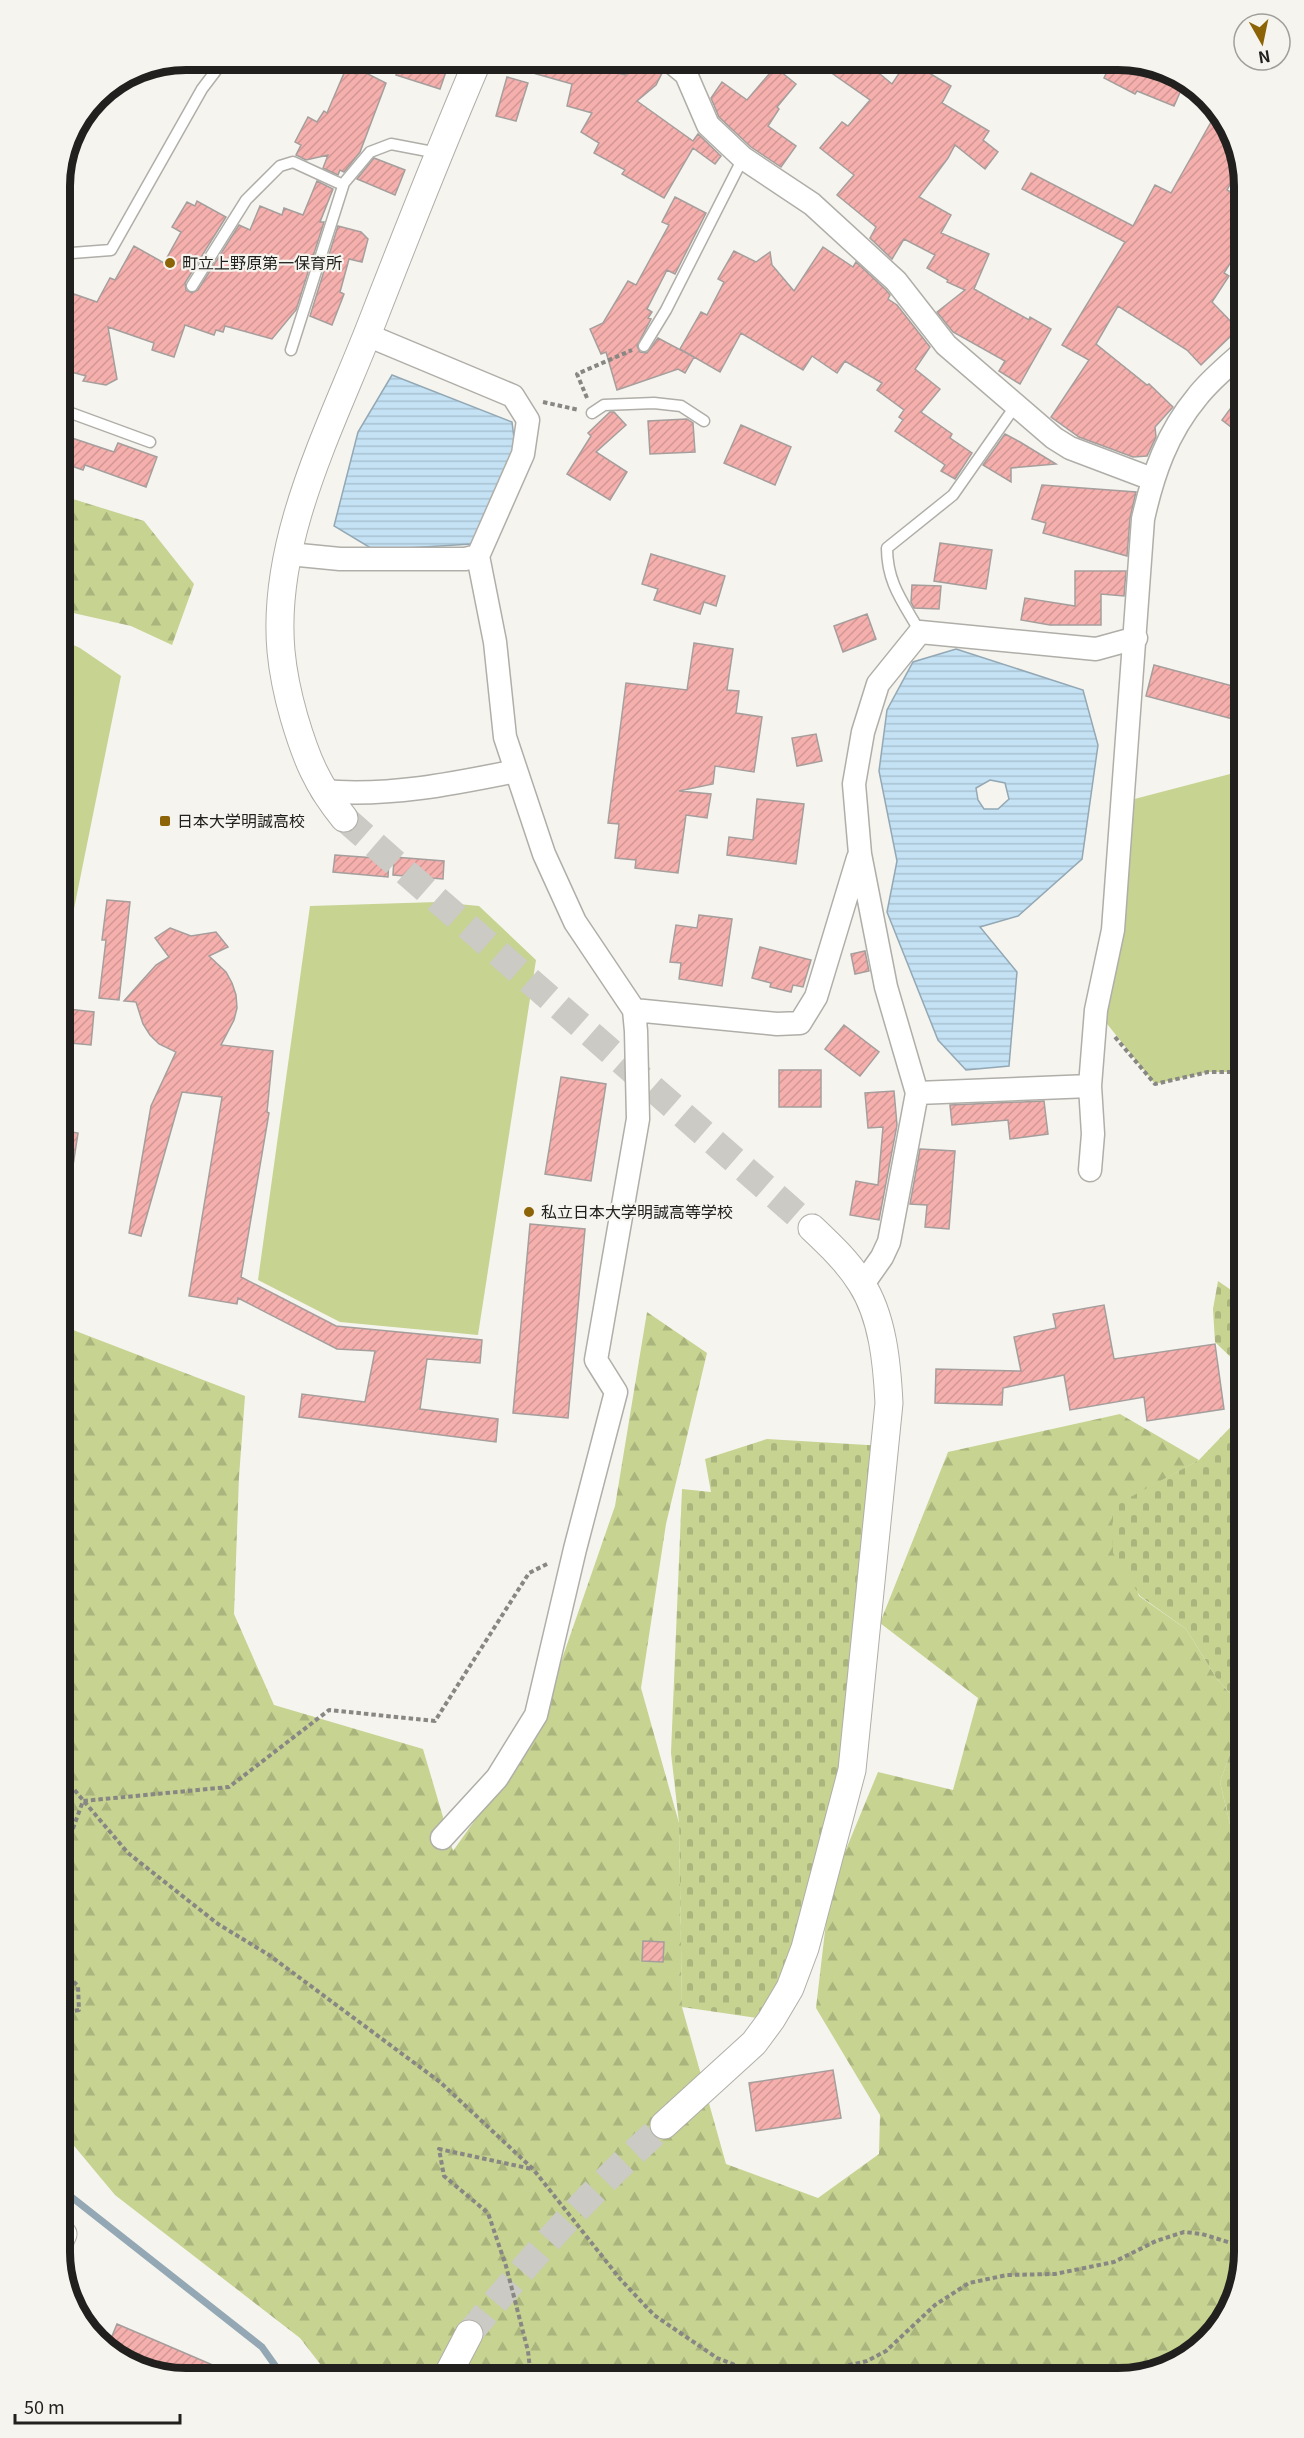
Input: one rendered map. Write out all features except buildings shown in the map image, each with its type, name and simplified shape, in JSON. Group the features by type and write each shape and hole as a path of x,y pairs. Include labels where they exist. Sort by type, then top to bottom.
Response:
{"street":[{"path":"344,818 322,791 302,744 284,674 280,649 281,610 289,554 300,508 323,442 473,70"},
{"path":"682,71 686,74 708,125 743,158 812,204 896,280 946,345 1053,438 1070,448 1152,479"},
{"path":"367,335 513,396 528,420 523,454 478,556 495,642 505,737 544,854 575,922 634,1010 638,1119 596,1360 616,1392 575,1549 536,1715 497,1778 442,1838"},
{"path":"1090,1170 1093,1134 1090,1086 1096,1016 1113,930 1143,519 1152,479 1168,438 1198,395 1234,361"},
{"path":"289,554 340,559 465,559 478,556"},
{"path":"862,1284 882,1257 889,1242 917,1093 886,987 860,854 854,784 863,732 878,684 920,632 1096,649 1136,638"},
{"path":"322,791 363,794 426,788 516,771"},
{"path":"634,1010 777,1024 800,1023 816,997 860,854"},
{"path":"917,1093 1090,1086"},
{"path":"664,2125 754,2043 771,2020 789,1988 805,1948 852,1770 889,1403 887,1368 880,1328 862,1284 844,1260 812,1228"},
{"path":"452,2367 469,2334"}],"lane":[{"path":"71,254 111,250 202,89 216,70"},
{"path":"291,350 343,185 370,152 391,144 439,153"},
{"path":"644,346 671,301 743,158"},
{"path":"192,286 246,200 279,166 293,162 343,185"},
{"path":"592,412 604,405 654,403 681,406 704,422"},
{"path":"920,632 892,583 887,568 887,548 953,495 1017,405"},
{"path":"71,413 150,442"}],"path":[{"path":"592,412 577,374 644,346"},
{"path":"513,396 592,412"},
{"path":"1096,1016 1155,1084 1208,1072 1234,1072"},
{"path":"83,1801 229,1787 329,1710 435,1721 529,1573 575,1549"},
{"path":"70,1785 128,1853 218,1924 269,1955 440,2082 533,2169 621,2280 654,2314 717,2358 742,2368"},
{"path":"70,1836 83,1801"},
{"path":"70,1978 78,1986 79,2010 70,2011"},
{"path":"530,2367 506,2266 488,2213 444,2176 439,2150 533,2169"},
{"path":"838,2368 867,2361 886,2351 935,2305 969,2283 1007,2275 1055,2274 1114,2262 1156,2241 1184,2232 1202,2234 1234,2244"}],"green space":[{"path":"71,498 144,521 194,584 172,645 131,626 71,612"},
{"path":"71,644 121,676 71,925"},
{"path":"1230,774 1234,777 1234,1072 1208,1072 1155,1084 1096,1010 1123,802"},
{"path":"437,902 479,906 536,960 478,1335 340,1322 258,1280 310,906"},
{"path":"1218,1281 1234,1292 1234,1360 1215,1342 1213,1309"},
{"path":"647,1312 707,1353 666,1524 641,1688 679,1823 682,2007 726,2164 818,2198 879,2154 880,2115 816,2008 830,1888 878,1772 953,1790 978,1698 880,1623 948,1452 1120,1414 1199,1460 1112,1508 1139,1596 1186,1629 1217,1679 1234,1698 1234,1744 1220,1782 1234,1841 1233,2266 1222,2303 1214,2316 1194,2339 1182,2348 1169,2356 1147,2364 1117,2368 323,2367 300,2338 115,2195 70,2141 70,1329 245,1396 239,1477 234,1614 274,1705 423,1749 453,1851 536,1734 615,1506"},
{"path":"1234,1423 1234,1698 1217,1679 1186,1629 1140,1596 1113,1553 1112,1507 1199,1460"},
{"path":"767,1439 884,1446 852,1770 771,2020 682,2007 679,1823 671,1753 682,1489 711,1492 705,1459"},
{"path":"1234,1744 1234,1841 1220,1782"}],"water":[{"path":"392,375 512,422 519,478 472,544 374,550 334,526 358,432"},
{"path":"956,649 1083,690 1098,745 1082,859 1018,916 980,927 1017,972 1009,1066 966,1070 938,1040 887,912 897,861 879,771 887,710 913,662","holes":["990,780 1005,783 1009,799 998,809 984,809 978,800 976,788"]}],"waterway":[{"path":"70,2196 262,2347 276,2367"}],"tunnel":[{"path":"344,818 812,1228"},
{"path":"469,2334 562,2226 637,2149 664,2125"}],"place":[{"name":"町立上野原第一保育所","path":"170,263"},
{"name":"日本大学明誠高校","path":"165,821"},
{"name":"私立日本大学明誠高等学校","path":"529,1212"}]}
